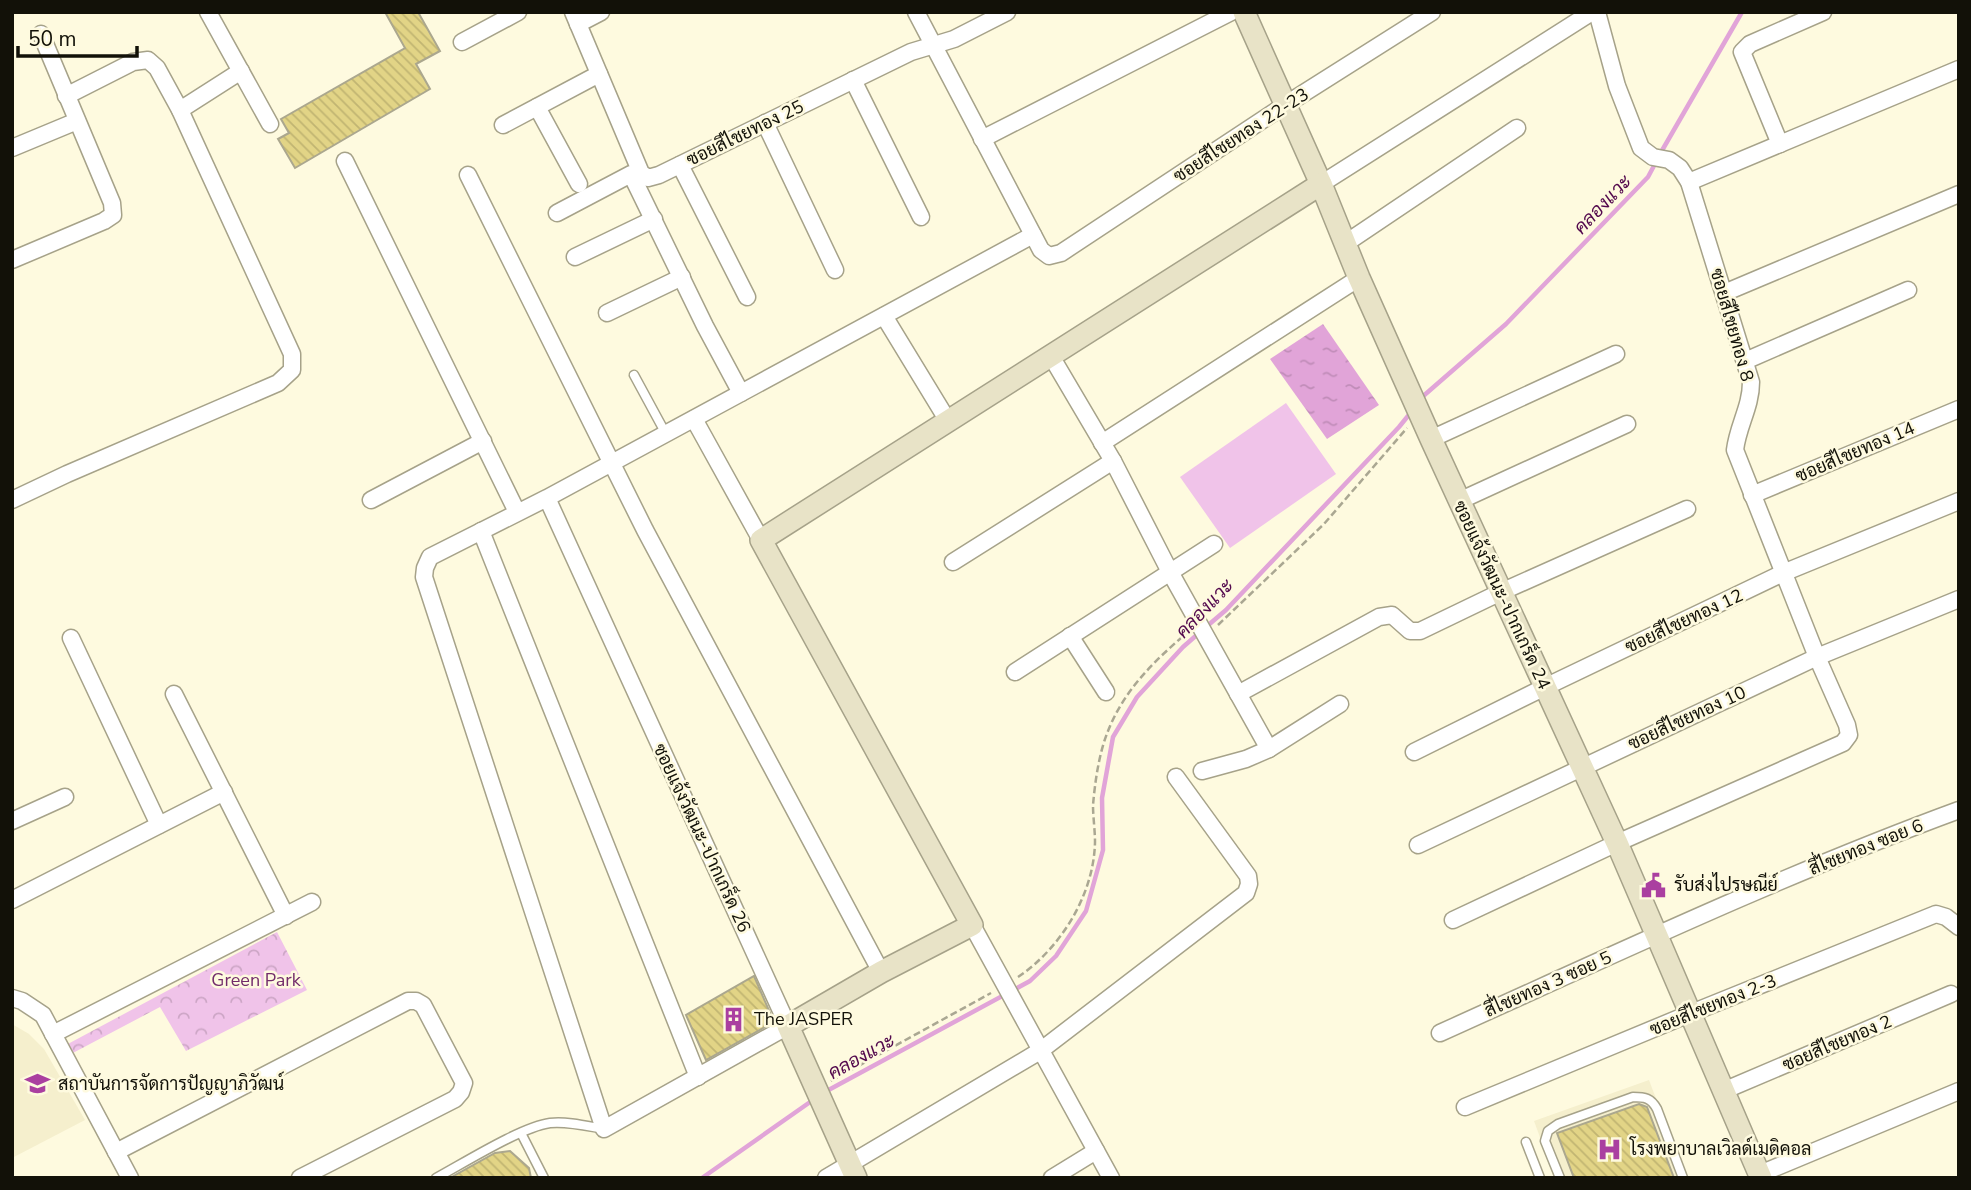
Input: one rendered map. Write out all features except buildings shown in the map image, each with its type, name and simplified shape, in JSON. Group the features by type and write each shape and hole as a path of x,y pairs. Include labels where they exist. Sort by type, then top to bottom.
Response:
{"street":[{"path":"208,12 270,124"},
{"path":"462,42 518,12"},
{"path":"575,18 601,12"},
{"path":"916,12 1033,235 547,498 430,557 425,568 425,577 604,1129 881,972 972,925"},
{"name":"ซอยสีไชยทอง 25","path":"575,18 641,173 648,178 680,165 911,52 954,39 1007,12"},
{"path":"982,139 1231,12"},
{"name":"ซอยแจ้งวัฒนะ-ปากเกร็ด 24","path":"1244,12 1459,502 1618,843 1760,1176"},
{"name":"ซอยสีไชยทอง 22-23","path":"1033,235 1041,250 1049,257 1061,253 1432,12"},
{"path":"761,540 1592,12"},
{"name":"ซอยสีไชยทอง 8","path":"1597,12 1616,86 1641,148 1680,168 1689,182 1751,382 1751,399 1737,436 1735,450 1849,735 1843,743 1618,843"},
{"path":"1780,144 1742,52 1750,44 1823,12"},
{"path":"12,260 113,215 112,202 41,34"},
{"path":"12,500 278,383 292,370 292,354 180,110 157,68 148,60 133,62 66,96"},
{"path":"1689,182 1959,69"},
{"path":"180,110 241,71"},
{"path":"503,125 599,74"},
{"path":"853,80 921,217"},
{"path":"537,107 579,184"},
{"path":"12,149 77,121"},
{"path":"765,123 835,270"},
{"path":"1346,243 1517,128"},
{"path":"345,161 517,512"},
{"path":"680,165 747,297"},
{"path":"557,213 632,174 708,333 741,393"},
{"path":"468,175 645,530 881,972"},
{"path":"1724,293 1959,194"},
{"path":"575,257 654,219"},
{"path":"607,313 682,277"},
{"path":"1102,443 1359,278"},
{"path":"1745,360 1908,290"},
{"path":"884,316 948,421"},
{"path":"1431,439 1616,354"},
{"path":"1051,356 1113,461 1170,572 1269,749"},
{"name":"ซอยสีไชยทอง 14","path":"1752,495 1959,409"},
{"path":"694,419 1111,1178"},
{"path":"1459,502 1626,424"},
{"path":"371,500 483,441"},
{"path":"953,562 1113,461"},
{"name":"ซอยแจ้งวัฒนะ-ปากเกร็ด 26","path":"547,498 853,1171"},
{"name":"ซอยสีไชยทอง 12","path":"1414,752 1783,573 1959,501"},
{"path":"1238,694 1379,617 1392,615 1410,632 1420,631 1500,592 1688,509"},
{"path":"481,531 698,1077"},
{"path":"1015,672 1214,544"},
{"name":"ซอยสีไชยทอง 10","path":"1418,845 1817,657 1959,599"},
{"path":"1070,636 1106,692"},
{"path":"71,638 159,825"},
{"path":"174,694 286,916"},
{"path":"1202,771 1246,759 1269,749 1340,705"},
{"path":"826,1178 853,1171 1040,1051 1246,893 1248,876 1176,777"},
{"path":"12,900 224,792"},
{"path":"12,821 65,797"},
{"name":"สี่ไชยทอง ซอย 6","path":"1657,935 1904,830 1959,810"},
{"path":"1453,920 1618,843"},
{"path":"53,1034 312,902"},
{"name":"ซอยสีไชยทอง 2-3","path":"1465,1107 1936,914 1946,917 1959,927"},
{"name":"สี่ไชยทอง 3 ซอย 5","path":"1440,1033 1657,935"},
{"name":"ซอยสีไชยทอง 2","path":"1723,1091 1951,995"},
{"path":"12,998 22,1001 43,1015 130,1178"},
{"path":"116,1152 408,1001 416,1000 423,1004 464,1083 461,1092 455,1099 300,1178"},
{"path":"1760,1176 1959,1091"},
{"path":"1052,1178 1096,1151"}],"lane":[{"path":"634,374 666,434"},
{"path":"1560,1178 1545,1141 1548,1131 1633,1097 1653,1101 1683,1178"},
{"path":"436,1178 521,1133 547,1123 561,1122 604,1129"},
{"path":"521,1133 544,1178"},
{"path":"1526,1142 1540,1178"}],"path":[{"path":"819,1096 1008,993 1036,965 1079,908 1091,871 1095,844 1093,807 1098,771 1107,733 1126,695 1157,658 1202,630 1324,524 1416,406"}],"shaded area":[{"name":"สถาบันการจัดการปัญญาภิวัฒน์","path":"12,1024 29,1034 44,1049 85,1120 12,1158"},
{"name":"โรงพยาบาลเวิลด์เมดิคอล","path":"1649,1080 1686,1178 1555,1178 1534,1121"}],"green space":[{"path":"1286,403 1336,474 1230,548 1180,477"},
{"name":"Green Park","path":"277,932 307,990 186,1051 160,1007 71,1054 66,1045"}],"water":[{"path":"1323,324 1379,405 1327,439 1270,359"}],"waterway":[{"name":"คลองแวะ","path":"1660,154 1742,12"},
{"name":"คลองแวะ","path":"1421,398 1506,324 1648,177 1656,162"},
{"name":"คลองแวะ","path":"1206,627 1226,610 1412,411"},
{"name":"คลองแวะ","path":"823,1093 1030,981 1056,956 1086,911 1103,850 1102,798 1113,737 1137,697 1199,633"},
{"name":"คลองแวะ","path":"702,1178 813,1100"}],"place":[{"name":"รับส่งไปรษณีย์","path":"1654,885"},
{"name":"The JASPER","path":"734,1019"},
{"name":"สถาบันการจัดการปัญญาภิวัฒน์","path":"38,1084"},
{"name":"โรงพยาบาลเวิลด์เมดิคอล","path":"1610,1149"}]}
